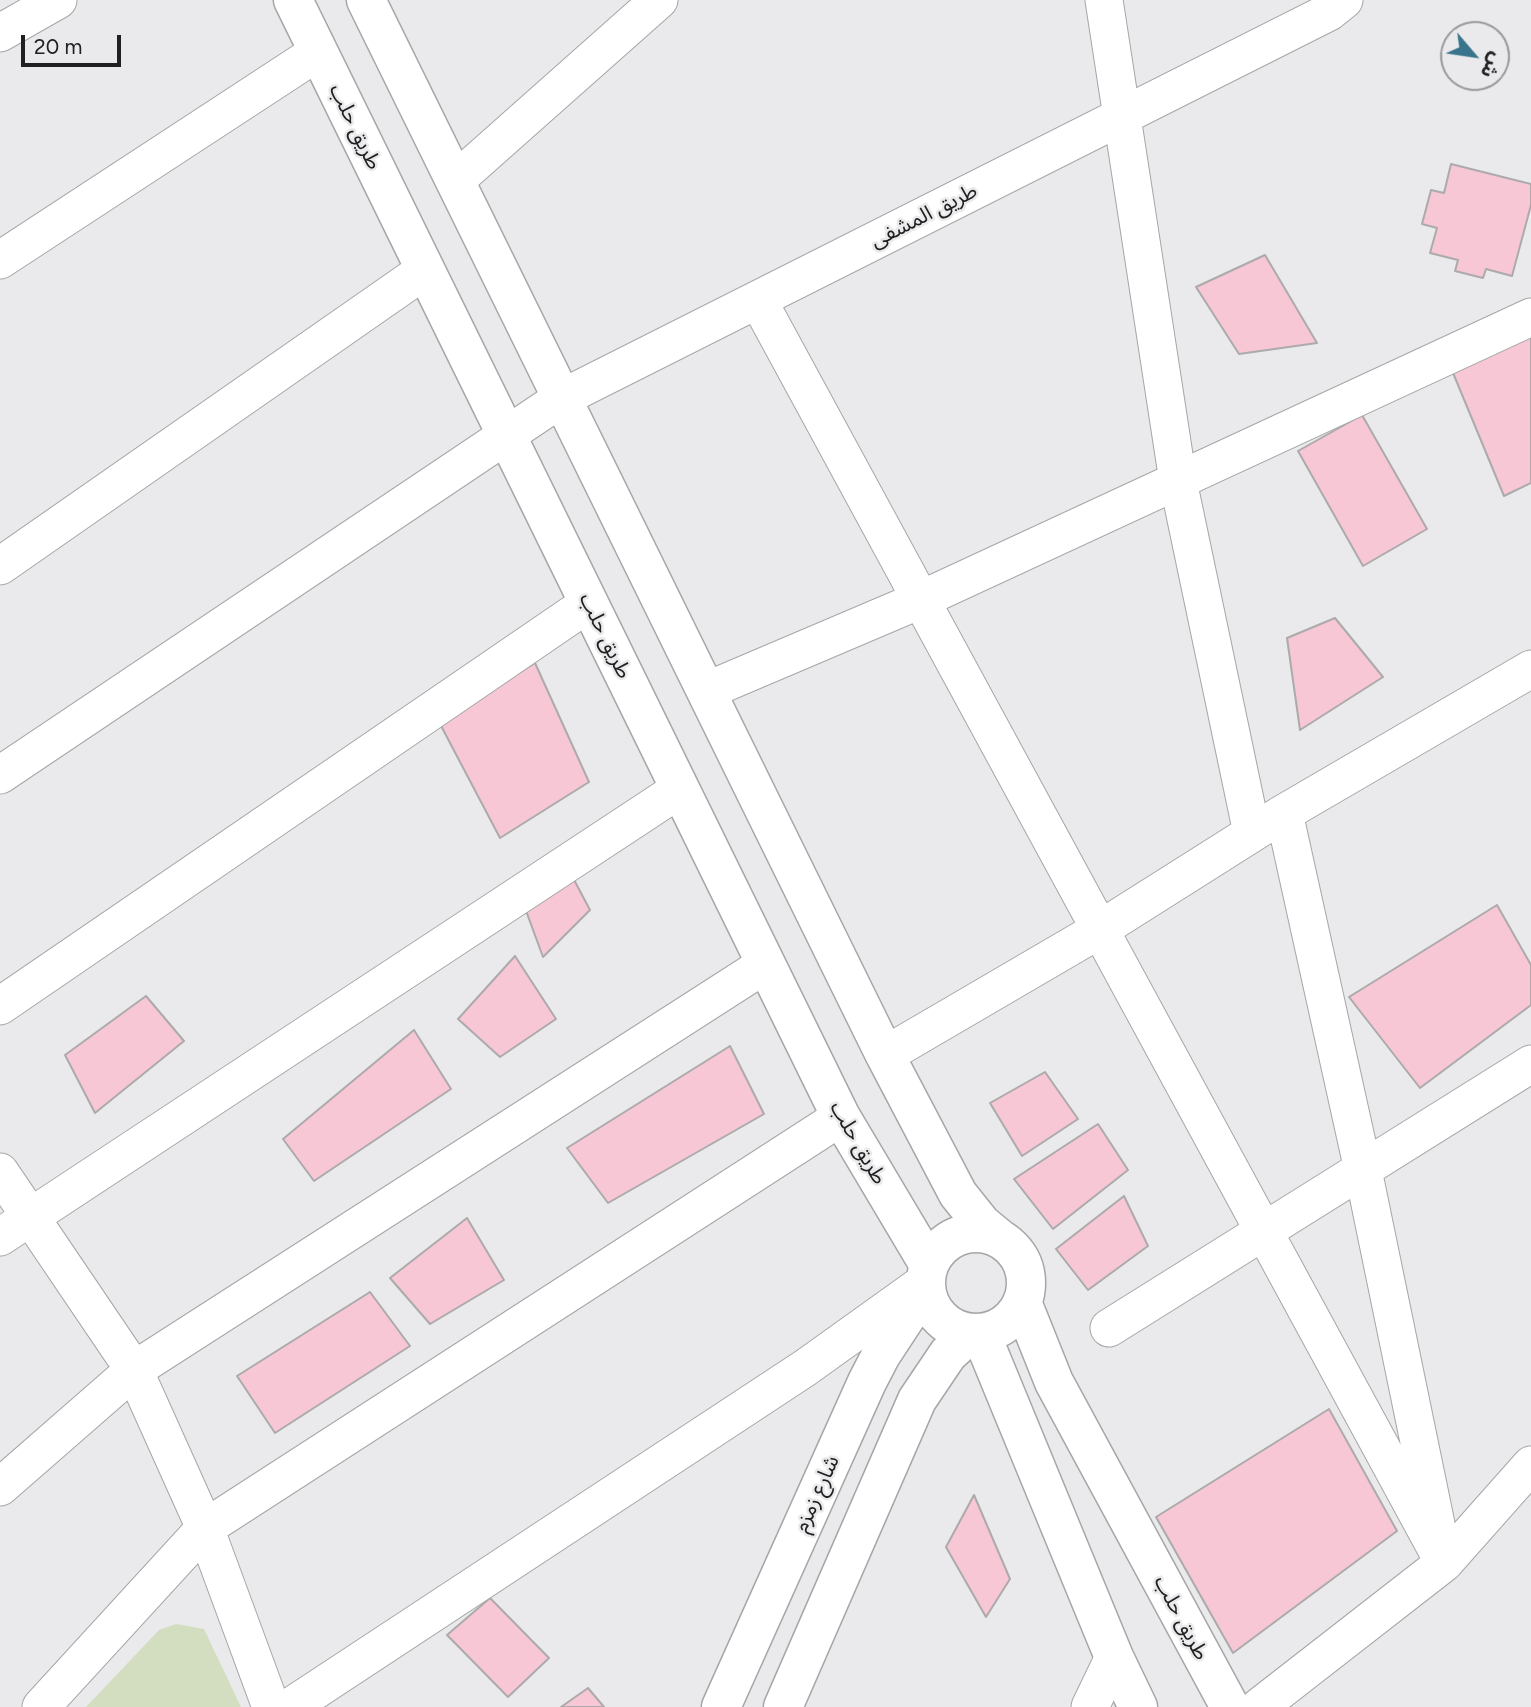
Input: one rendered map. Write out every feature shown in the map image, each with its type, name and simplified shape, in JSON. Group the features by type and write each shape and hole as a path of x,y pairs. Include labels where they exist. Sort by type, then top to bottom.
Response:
{"main road":[{"name":"طريق حلب","path":"293,0 841,1117 926,1278"},
{"path":"366,0 885,1055 958,1194 982,1224 1009,1245 1023,1266 1026,1291 1022,1303 1006,1324 976,1333 948,1354 917,1400 783,1707"},
{"path":"976,1333 954,1329 940,1319 930,1305 926,1278 945,1243 971,1233 999,1238"},
{"name":"شارع زمزم","path":"721,1707 867,1382 926,1278"},
{"name":"طريق حلب","path":"1022,1303 1054,1382 1230,1707"},
{"path":"976,1333 1114,1657 1138,1707"}],"street":[{"path":"0,33 58,0"},
{"path":"455,181 659,0"},
{"path":"1104,0 1124,115 1178,481 1252,833"},
{"name":"طريق المشفى","path":"0,775 562,398 1329,12 1343,0"},
{"path":"0,260 318,52"},
{"path":"0,566 425,270"},
{"path":"758,300 1444,1563"},
{"path":"706,691 920,600 1531,317"},
{"path":"0,1006 589,603"},
{"path":"885,1055 1099,930 1284,813 1531,669"},
{"path":"0,1237 680,789"},
{"path":"1284,813 1363,1170 1444,1563"},
{"path":"0,1487 134,1370 766,964"},
{"path":"1109,1328 1531,1065"},
{"path":"41,1707 205,1528 841,1117"},
{"path":"0,1171 134,1370 205,1528 271,1707"},
{"path":"290,1707 805,1368 926,1278"},
{"path":"1259,1707 1444,1563 1531,1465"},
{"path":"1090,1707 1114,1657"}],"green space":[{"path":"176,1624 204,1629 241,1707 86,1707 159,1630"}],"building":[{"path":"1451,164 1531,184 1531,205 1512,276 1486,269 1483,278 1455,271 1458,260 1430,253 1437,228 1422,224 1431,190 1444,193"},
{"path":"1265,255 1317,343 1239,354 1196,287"},
{"path":"1531,337 1531,483 1504,496 1446,356"},
{"path":"1362,415 1427,529 1363,566 1298,451"},
{"path":"1335,618 1383,677 1300,730 1287,638"},
{"path":"535,663 589,782 500,838 439,722"},
{"path":"572,876 590,910 543,957 525,908"},
{"path":"1497,905 1531,965 1531,1005 1420,1088 1349,997"},
{"path":"515,956 556,1019 500,1057 458,1019"},
{"path":"146,996 184,1041 95,1113 65,1055"},
{"path":"414,1030 451,1089 314,1181 283,1139"},
{"path":"730,1046 764,1114 608,1203 567,1148"},
{"path":"1045,1072 1078,1119 1022,1156 990,1103"},
{"path":"1098,1124 1128,1170 1053,1229 1014,1179"},
{"path":"1124,1196 1148,1246 1088,1290 1056,1249"},
{"path":"467,1218 504,1280 430,1324 390,1278"},
{"path":"370,1292 410,1346 275,1433 237,1376"},
{"path":"1329,1409 1397,1531 1233,1653 1156,1517"},
{"path":"974,1495 1010,1579 986,1617 946,1547"},
{"path":"490,1598 549,1658 508,1697 447,1635"},
{"path":"588,1688 604,1707 561,1707"}]}
